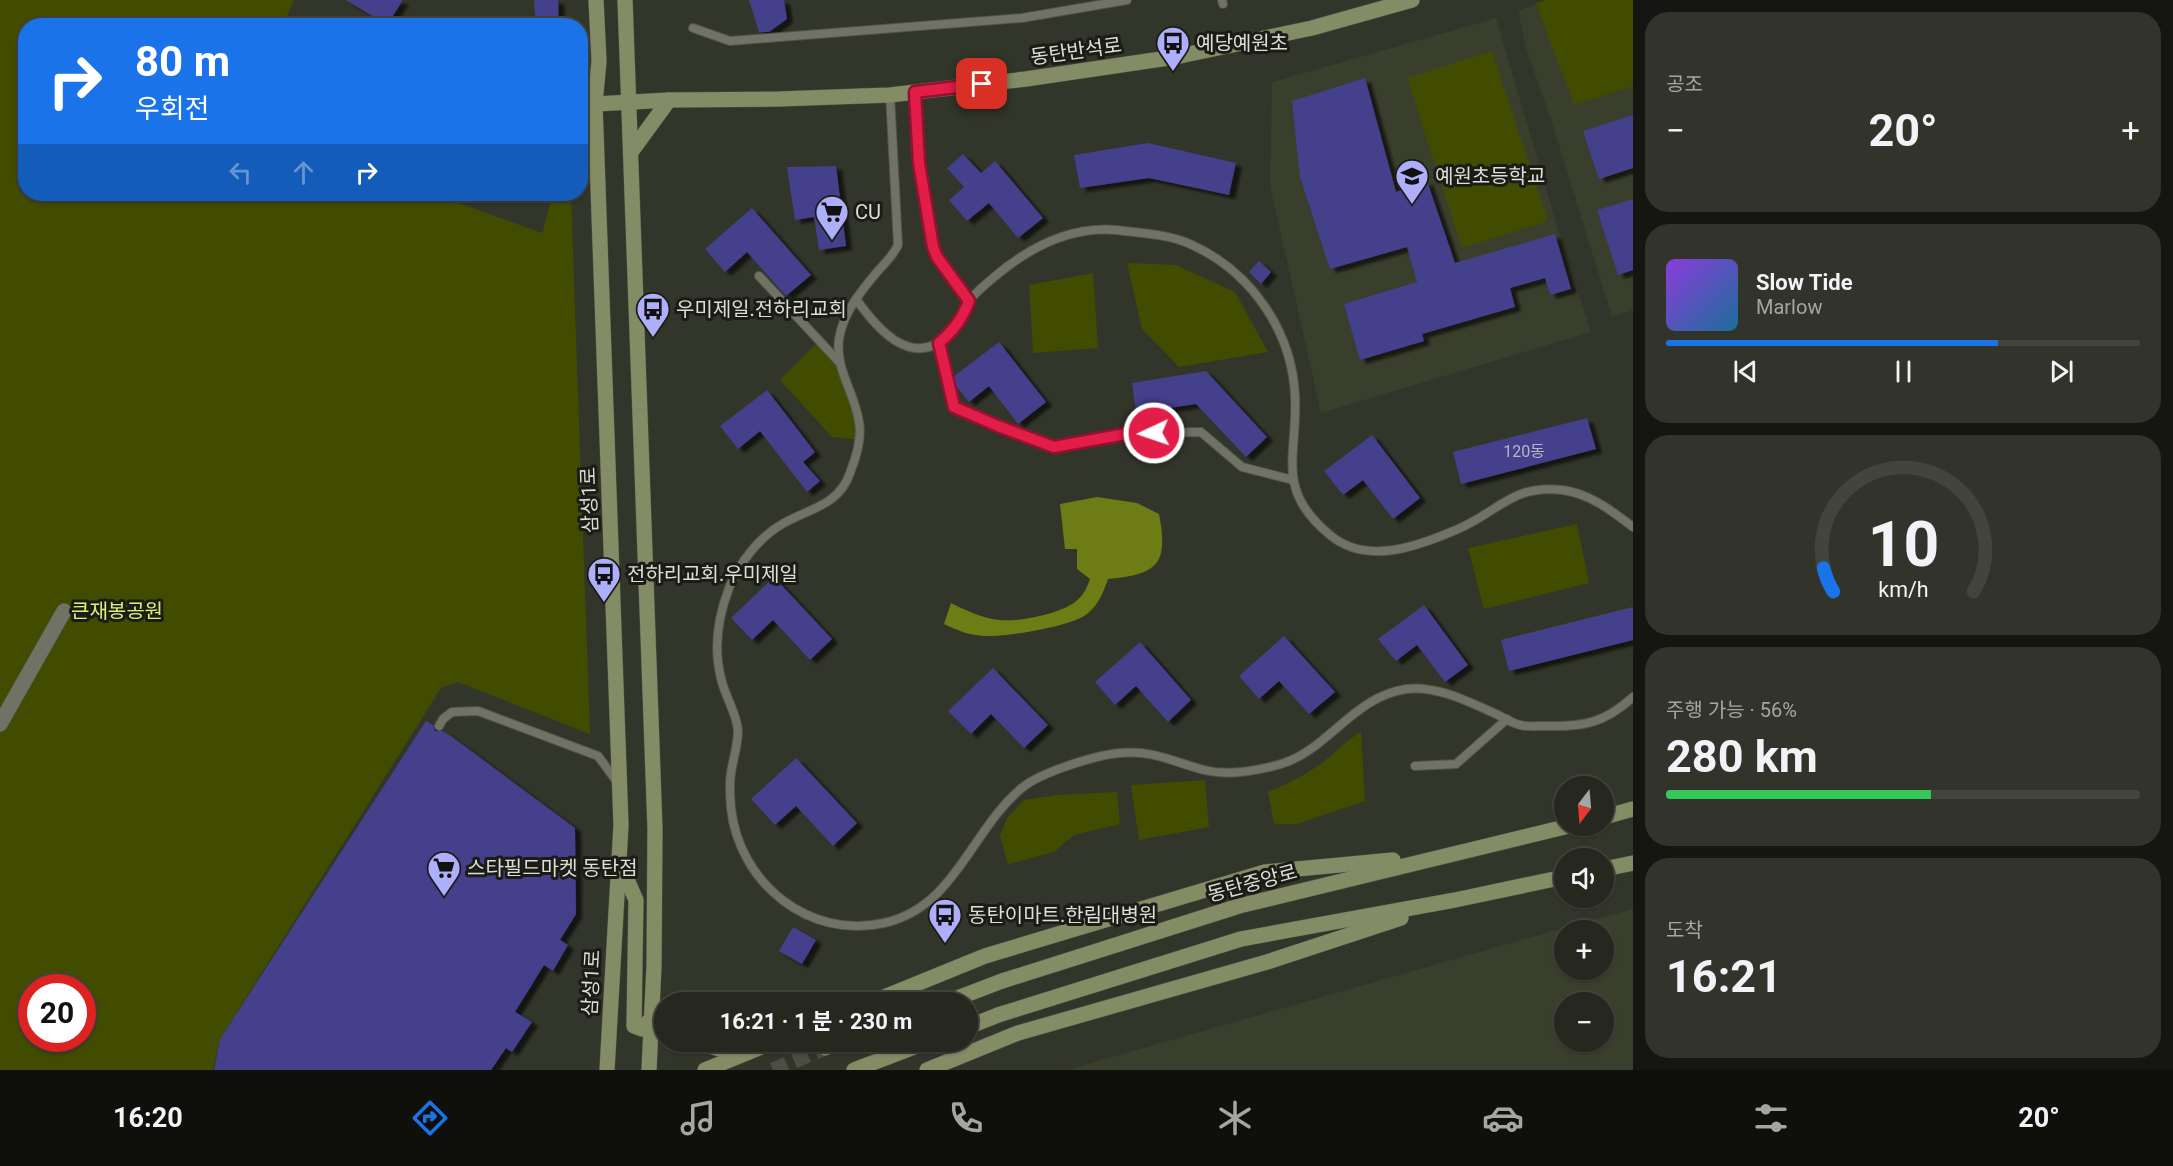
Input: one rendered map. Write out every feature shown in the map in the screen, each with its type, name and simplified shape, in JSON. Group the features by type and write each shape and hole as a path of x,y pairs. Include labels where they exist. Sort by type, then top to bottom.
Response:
{"street":[{"name":"삼성1로","path":"596,0 598,61 588,104 619,784 620,863 607,1070"},
{"path":"625,0 655,817 654,966 649,1070"},
{"name":"동탄반석로","path":"588,104 890,95 1026,79 1175,57 1312,28 1412,0"},
{"path":"631,152 669,100"},
{"path":"0,724 64,611"},
{"path":"1614,814 1633,809"},
{"name":"동탄중앙로","path":"973,992 1239,906 1554,830"},
{"path":"897,992 985,956 1265,872 1447,855"},
{"path":"620,863 636,900 634,1026 642,1029 650,1020"},
{"path":"1614,867 1633,863"},
{"path":"978,1023 1241,939 1455,900 1554,879"},
{"path":"927,1070 1018,1033 1267,962 1455,900"},
{"path":"654,966 660,992"},
{"path":"705,1070 749,1052"},
{"path":"854,1070 901,1052"},
{"path":"730,1070 744,1054"}],"lane":[{"path":"693,28 730,41 1022,18 1127,0"},
{"path":"915,92 919,163 933,247 937,257 969,301"},
{"path":"890,95 898,245 894,255 856,299 847,314 838,346 840,364 859,420 857,450 848,479 841,491 827,504 786,522 772,531 743,562 729,587 723,606 717,644 720,678 738,724 730,788 732,819 747,856 759,876 783,902 797,911 828,924 846,927 883,924 904,917 919,909 943,889 957,873 990,824 1024,786 1057,770 1117,753 1165,756 1210,772 1238,773 1261,769 1297,758 1357,710 1380,696 1408,688 1438,691 1520,725 1569,726 1602,720 1633,697"},
{"path":"856,299 877,327 889,338 905,346 924,347 939,343 952,332 962,320 969,301 1001,271 1034,249 1071,233 1108,230 1151,234 1190,243 1222,262 1240,278 1270,311 1280,329 1288,353 1295,395 1291,465 1293,480 1306,510 1333,538 1352,548 1369,552 1404,548 1458,529 1508,498 1533,490 1562,490 1586,496 1633,527"},
{"path":"759,276 840,364"},
{"path":"939,343 954,407 998,426 1054,447 1131,433 1201,432 1242,467 1293,480"},
{"path":"439,726 443,719 452,712 478,711 598,756 619,784"},
{"path":"1415,766 1456,764 1508,719"}],"shaded area":[{"path":"1546,0 1633,0 1633,310 1612,317 1552,123 1526,48 1518,11"},
{"name":"예원초등학교","path":"1496,18 1557,226 1591,332 1321,413 1270,186 1272,82"},
{"path":"1097,497 1137,503 1159,514 1162,545 1156,564 1138,574 1108,579 1095,606 1087,614 1068,623 1024,633 997,636 965,633 944,624 951,603 981,616 1007,620 1049,613 1075,602 1084,592 1090,579 1077,569 1077,549 1065,549 1060,504"},
{"path":"1633,909 1633,1070 1066,1070 1554,931 1554,980 1614,980 1614,920 1593,920"}],"green space":[{"name":"큰재봉공원","path":"0,0 294,0 286,18 18,18 18,201 453,201 542,233 551,201 571,201 590,734 458,682 441,688 220,1039 213,1070 0,1070"},
{"path":"1546,0 1633,0 1633,86 1574,105 1536,3"},
{"path":"1492,51 1548,221 1462,248 1407,78"},
{"path":"1127,263 1176,265 1235,292 1268,352 1179,367 1142,329"},
{"path":"1093,273 1098,348 1033,353 1029,285"},
{"path":"819,341 840,364 859,420 859,440 832,437 780,380"},
{"path":"1577,524 1589,583 1484,609 1468,548"},
{"path":"1361,732 1365,801 1297,824 1274,824 1268,792 1310,771"},
{"path":"1205,780 1209,827 1139,840 1131,785"},
{"path":"1117,792 1120,824 1074,835 1054,852 1008,864 1000,836 1007,818 1024,800 1057,795"}],"building":[{"path":"346,0 403,0 391,18 376,18"},
{"path":"534,0 558,0 559,18 535,18"},
{"path":"749,0 784,0 787,19 769,32 759,32"},
{"path":"1365,78 1396,192 1427,181 1455,263 1555,234 1571,289 1550,295 1545,278 1510,288 1515,307 1422,334 1424,341 1360,360 1344,304 1417,282 1407,247 1330,269 1300,177 1292,101"},
{"path":"1633,115 1633,168 1599,179 1583,131"},
{"path":"1148,143 1236,163 1229,195 1149,178 1080,188 1074,155"},
{"path":"963,154 981,173 995,161 1043,218 1018,238 989,203 967,221 949,200 964,187 947,168"},
{"path":"836,166 846,246 819,250 814,217 795,220 787,167"},
{"path":"1633,199 1633,270 1618,275 1597,210"},
{"path":"752,208 811,275 786,296 747,252 725,272 705,249"},
{"path":"1259,261 1271,272 1261,284 1249,272"},
{"path":"999,342 1046,402 1018,424 989,386 969,402 956,386 953,377"},
{"path":"1206,371 1267,437 1246,457 1196,404 1136,413 1132,383"},
{"path":"767,390 815,452 803,462 820,481 807,492 760,431 738,449 720,426"},
{"path":"1587,418 1596,449 1461,484 1453,452"},
{"path":"1372,435 1420,498 1393,519 1363,480 1343,495 1324,471"},
{"path":"774,577 832,639 810,660 773,620 752,640 731,618"},
{"path":"1424,605 1468,665 1445,682 1417,645 1396,661 1378,639"},
{"path":"1633,607 1633,640 1509,671 1501,640"},
{"path":"1284,636 1335,692 1309,714 1279,681 1259,699 1239,676"},
{"path":"1140,642 1191,700 1168,722 1136,686 1115,705 1095,682"},
{"path":"993,668 1048,725 1024,748 991,714 971,734 948,711"},
{"name":"스타필드마켓 동탄점","path":"426,721 433,725 435,731 442,731 451,736 575,828 576,914 560,940 568,945 553,971 544,965 515,1012 532,1022 512,1052 506,1048 491,1070 214,1070 220,1039"},
{"path":"796,758 857,823 833,846 796,806 775,825 751,799"},
{"path":"793,927 816,940 802,964 779,951"}],"tunnel":[{"path":"773,1070 816,1052"}],"place":[{"name":"예당예원초","path":"1173,72"},
{"name":"예원초등학교","path":"1412,205"},
{"name":"CU","path":"832,241"},
{"name":"우미제일.전하리교회","path":"653,338"},
{"name":"전하리교회.우미제일","path":"604,603"},
{"name":"스타필드마켓 동탄점","path":"444,897"},
{"name":"동탄이마트.한림대병원","path":"945,944"}],"route":[{"path":"982,84 915,92 919,163 933,247 937,257 969,301 962,320 939,343 954,407 1054,447 1131,433 1154,433"}]}
